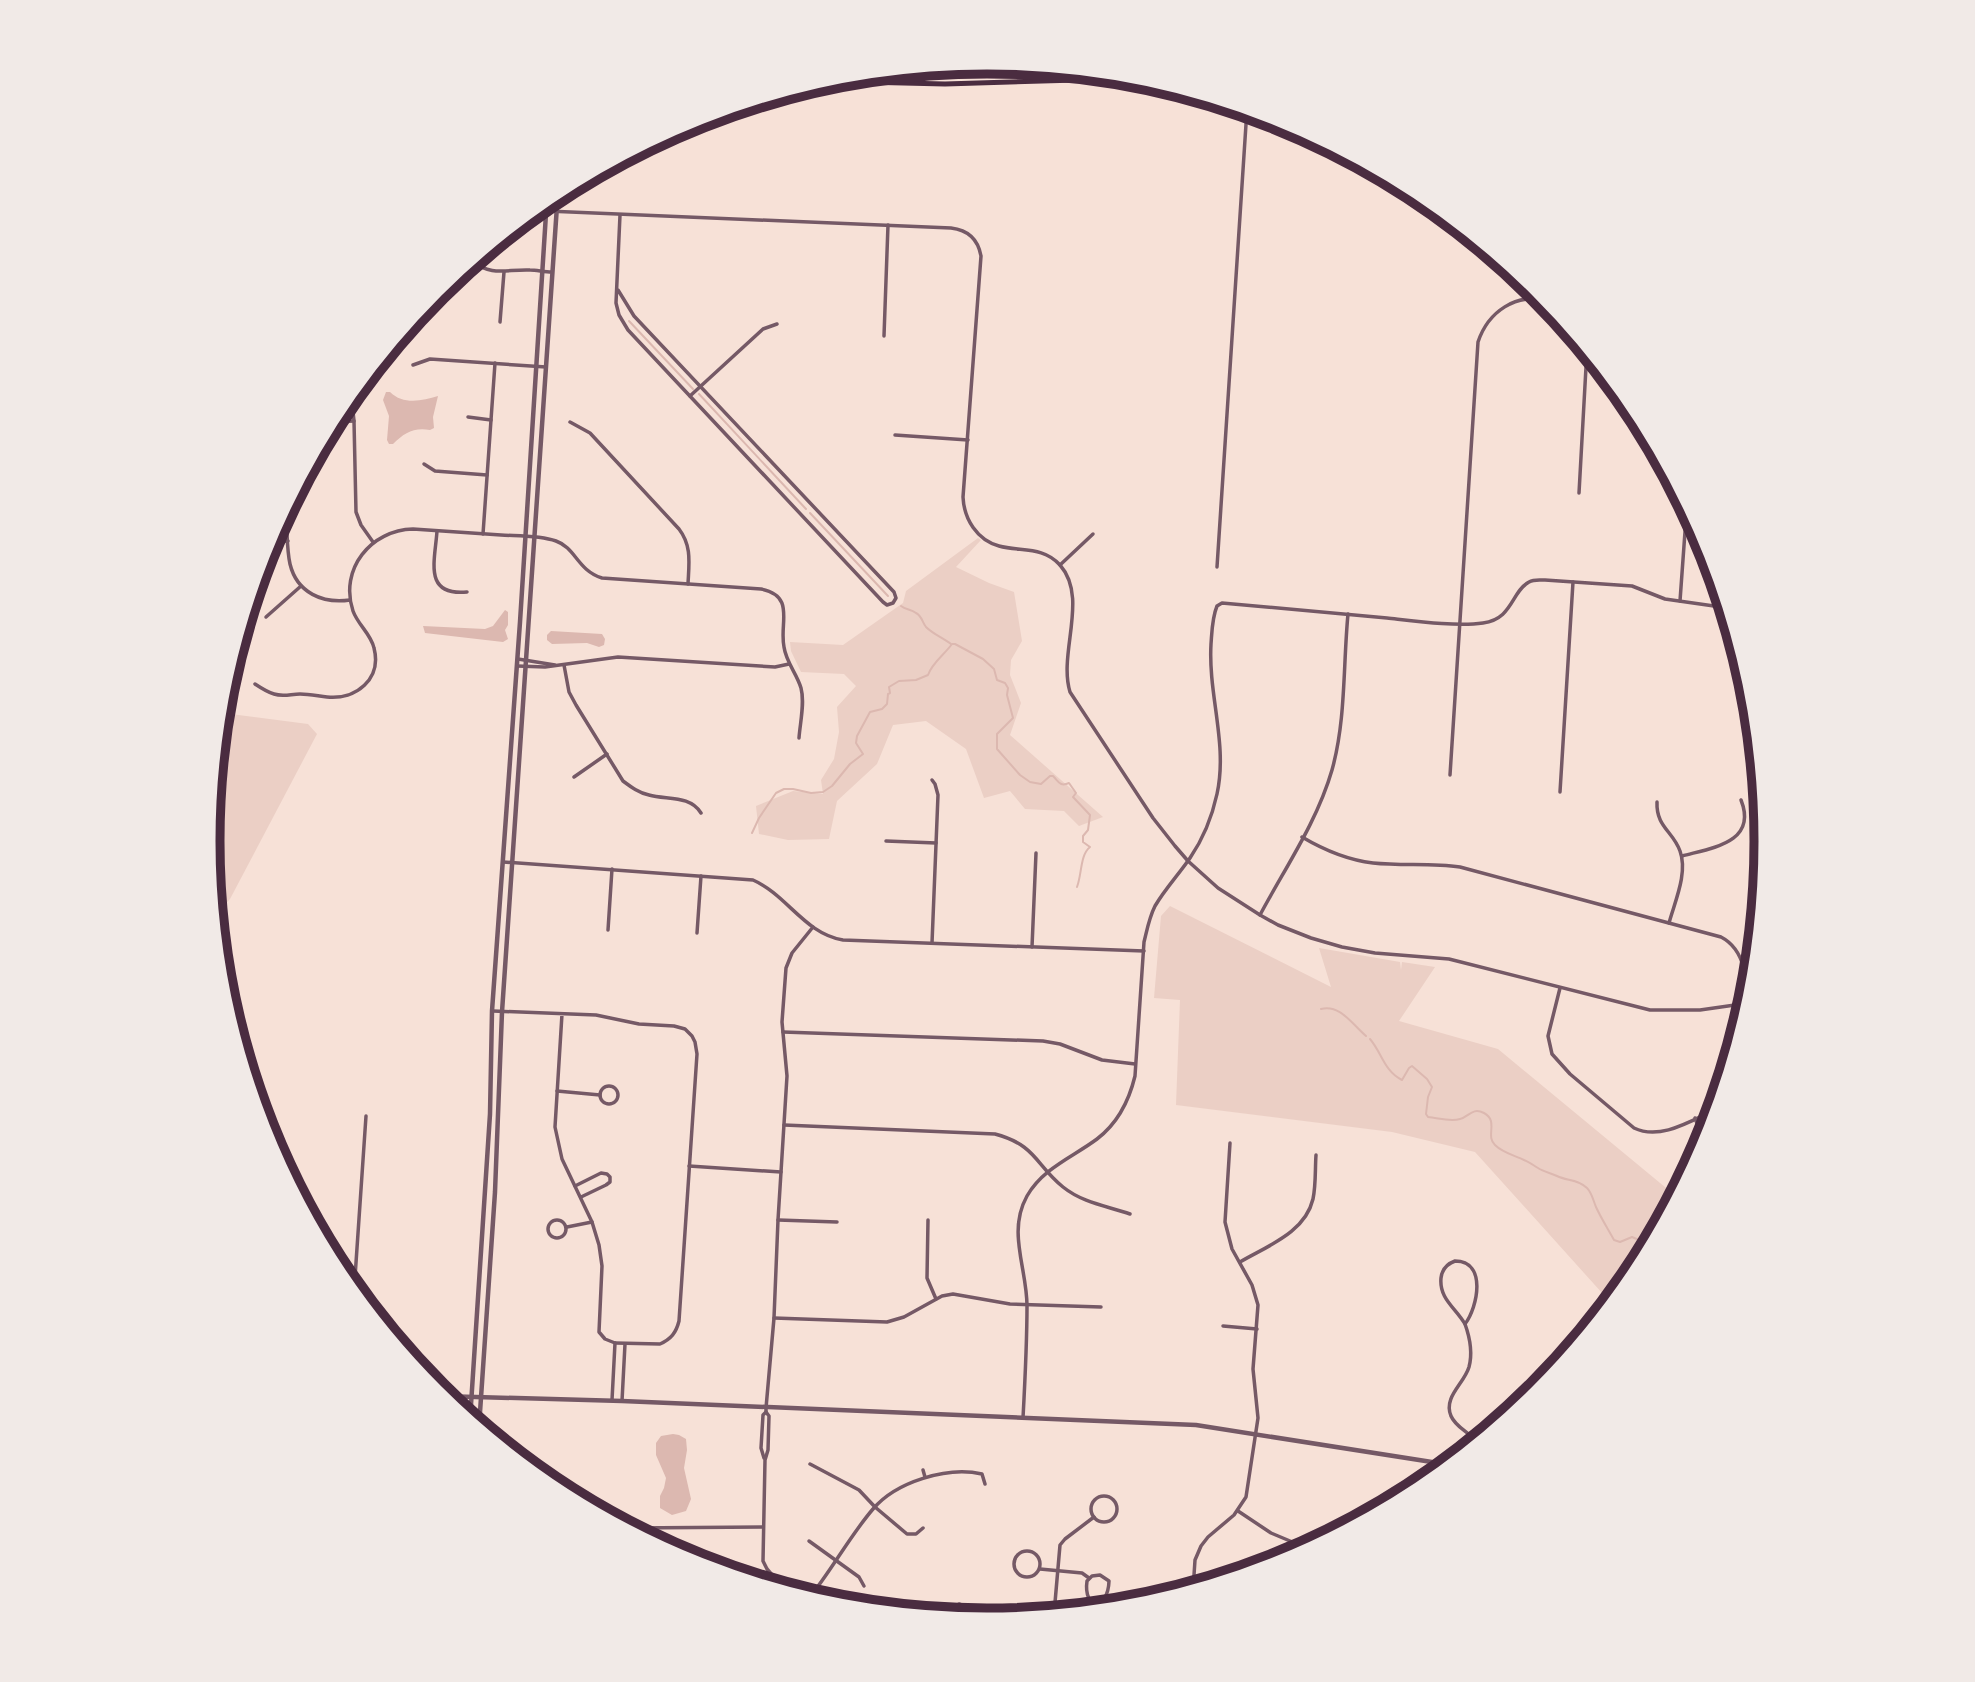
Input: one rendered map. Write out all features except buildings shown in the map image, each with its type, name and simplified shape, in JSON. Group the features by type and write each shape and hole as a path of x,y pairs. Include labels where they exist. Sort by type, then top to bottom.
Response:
{"main road":[{"path":"932,76 993,74"},
{"path":"944,76 945,84"},
{"path":"1048,76 1048,81"},
{"path":"873,82 1097,81"}],"street":[{"path":"1217,567 1246,119"},
{"path":"479,1416 495,1192 502,1012 556,206"},
{"path":"550,211 888,225 957,229 967,233 978,245 981,256 964,503 971,526 990,542 1002,547 1034,550 1051,557 1069,578 1072,592 1067,671 1070,692 1153,818 1188,861 1218,888 1260,915 1303,935 1342,947 1375,953 1449,959 1650,1010 1700,1010 1737,1006"},
{"path":"471,1408 490,1114 492,1011 547,213"},
{"path":"618,290 634,316 894,592 896,598 893,603 887,605 883,602 622,321 617,307 620,215"},
{"path":"884,336 888,225"},
{"path":"479,266 488,271 552,272"},
{"path":"500,322 504,272"},
{"path":"1450,775 1478,342 1487,321 1505,306 1522,299 1531,299"},
{"path":"691,396 763,329 777,324"},
{"path":"413,365 430,359 546,367"},
{"path":"1578,493 1586,362"},
{"path":"483,534 495,363"},
{"path":"353,410 356,512 373,542"},
{"path":"468,417 491,420"},
{"path":"345,421 354,421"},
{"path":"570,422 590,433 679,529 689,550 688,584"},
{"path":"895,435 968,440"},
{"path":"424,464 435,471 487,475"},
{"path":"1680,601 1686,524"},
{"path":"287,528 290,564 301,586 321,598 338,602 350,600"},
{"path":"254,684 272,694 285,696 302,694 339,698 362,689 373,671 375,653 372,641 357,619 350,600 350,582 362,554 383,536 400,530 525,536 554,540 562,544 584,569 606,578 761,589 773,593 783,605 783,647 802,695 799,738"},
{"path":"438,531 435,571 437,582 446,591 467,592"},
{"path":"1060,565 1093,534"},
{"path":"281,541 288,541"},
{"path":"1023,1418 1027,1304 1018,1246 1018,1223 1027,1196 1034,1185 1048,1171 1098,1138 1112,1124 1128,1099 1135,1076 1143,951 1148,927 1155,907 1200,841 1211,817 1220,776 1220,738 1210,669 1212,624 1218,604 1460,623 1487,622 1497,618 1510,607 1530,581 1545,580 1632,586 1665,599 1718,607"},
{"path":"1560,792 1573,582"},
{"path":"266,617 301,586"},
{"path":"1260,915 1325,790 1336,751 1348,614"},
{"path":"517,666 557,666 618,657 775,667 789,664"},
{"path":"517,659 557,666"},
{"path":"564,665 569,692 623,781 635,790 649,795 684,800 697,806 701,813"},
{"path":"574,777 607,754"},
{"path":"932,780 938,795 932,943"},
{"path":"1682,856 1724,844 1738,835 1745,819 1741,800"},
{"path":"1657,802 1660,821 1673,837 1682,856 1682,873 1670,923"},
{"path":"1302,837 1336,854 1358,860 1460,867 1716,935 1732,944 1742,960 1743,969"},
{"path":"886,841 936,843"},
{"path":"1032,947 1036,853"},
{"path":"503,862 743,878 760,884 827,936 843,940 1143,951"},
{"path":"608,930 612,869"},
{"path":"697,933 701,876"},
{"path":"775,1578 763,1560 763,1527 769,1416 766,1410 774,1318 787,1063 783,1031 785,981 788,961 794,949 813,927"},
{"path":"1560,988 1548,1036 1550,1049 1555,1059 1617,1114 1640,1130 1658,1133 1705,1114"},
{"path":"492,1011 596,1015 639,1024 674,1026 685,1029 692,1036 697,1054 679,1321 671,1338 660,1344 615,1343 605,1339 599,1332 602,1266 600,1245 562,1159 557,1138 555,1118 562,1014"},
{"path":"783,1031 1043,1041 1060,1044 1102,1060 1135,1065"},
{"path":"610,1086 616,1088 618,1097 613,1104 607,1104 602,1101 600,1095 604,1087 610,1086"},
{"path":"557,1091 600,1095"},
{"path":"355,1275 366,1116"},
{"path":"1695,1118 1699,1129"},
{"path":"784,1125 995,1134 1023,1145 1076,1196 1130,1214"},
{"path":"1194,1580 1195,1560 1201,1546 1238,1511 1247,1491 1256,1435 1258,1410 1253,1369 1258,1312 1255,1293 1228,1240 1225,1222 1230,1143"},
{"path":"1240,1262 1289,1234 1306,1216 1314,1194 1316,1154"},
{"path":"689,1166 781,1172"},
{"path":"575,1186 601,1173 610,1177 610,1182 606,1185 581,1198"},
{"path":"778,1220 837,1222"},
{"path":"928,1220 927,1278 936,1298"},
{"path":"554,1221 560,1221 566,1228 565,1234 558,1239 548,1233 550,1224 554,1221"},
{"path":"566,1228 592,1222"},
{"path":"1465,1324 1475,1302 1476,1277 1469,1264 1455,1261 1447,1265 1443,1272 1442,1290 1448,1304 1465,1324 1470,1358 1466,1373 1452,1395 1449,1408 1453,1420 1472,1436"},
{"path":"774,1318 887,1322 904,1317 936,1298 953,1294 998,1303 1101,1307"},
{"path":"1223,1326 1257,1329"},
{"path":"612,1401 615,1343"},
{"path":"622,1401 625,1343"},
{"path":"459,1397 622,1401 766,1410 1196,1425 1437,1463"},
{"path":"810,1464 859,1490 907,1534 916,1534 923,1528"},
{"path":"923,1470 925,1477"},
{"path":"816,1588 875,1507 898,1490 925,1477 943,1473 975,1472 982,1474 985,1484"},
{"path":"1106,1496 1113,1500 1117,1507 1113,1519 1105,1522 1094,1517 1091,1510 1096,1500 1106,1496"},
{"path":"1238,1511 1271,1533 1294,1544"},
{"path":"1055,1605 1062,1541 1094,1517"},
{"path":"646,1528 763,1527"},
{"path":"809,1541 859,1577 864,1586"},
{"path":"1022,1551 1034,1552 1039,1558 1039,1569 1032,1576 1020,1576 1015,1568 1017,1556 1022,1551"},
{"path":"1039,1569 1083,1573 1089,1578"},
{"path":"1089,1578 1100,1575 1109,1581 1105,1599"},
{"path":"1089,1578 1086,1595 1093,1601"},
{"path":"952,1607 959,1604 968,1608"}],"shaded area":[{"path":"386,392 407,400 438,396 433,417 434,428 410,432 389,444 389,416 383,400"},
{"path":"978,538 981,540 956,567 1014,592 1022,641 1011,660 1010,675 1021,703 1010,735 1103,817 1079,826 1064,811 1025,809 1010,791 984,798 966,749 926,721 893,725 877,764 837,801 829,839 788,840 759,834 756,806 793,791 823,794 821,780 834,759 839,732 837,707 856,686 844,674 801,672 791,651 790,642 843,645 903,603 906,591"},
{"path":"505,610 508,612 508,625 505,630 508,639 503,642 425,633 423,626 485,629 493,626"},
{"path":"551,631 602,634 604,645 552,644 547,640"},
{"path":"231,714 308,724 317,734 230,899 224,906 220,841 222,791"},
{"path":"1170,906 1331,987 1319,948 1400,962 1401,970 1402,962 1435,967 1399,1021 1498,1049 1670,1191 1626,1267 1605,1296 1475,1152 1392,1132 1176,1105 1180,1000 1154,998 1161,916"},
{"path":"673,1434 686,1439 684,1468 691,1499 686,1511 672,1515 660,1508 660,1496 666,1478 656,1455 656,1443 661,1436"}],"waterway":[{"path":"629,321 693,389"},
{"path":"699,394 806,509"},
{"path":"810,513 888,596"},
{"path":"901,606 918,614 926,627 951,644"},
{"path":"752,833 776,793 784,789 823,792 832,786 850,764 863,754 856,743 857,736 870,712 882,709 887,704 889,687 899,681 916,680 928,675 935,663 955,644 983,659 994,669 997,680 1005,683 1008,688 1007,695 1013,718 997,734 997,749 1020,775 1030,782 1041,784 1053,776 1062,784 1069,783 1076,793 1073,797 1090,815 1088,830 1083,836 1083,842 1090,847 1083,860 1077,887"},
{"path":"1321,1009 1340,1012 1366,1036"},
{"path":"1370,1039 1387,1067 1396,1076 1402,1080 1412,1066 1427,1079 1432,1087 1428,1097 1428,1117 1452,1120 1474,1112 1484,1113 1491,1120 1491,1137 1498,1148 1543,1171 1580,1183 1591,1194 1614,1240 1620,1242 1632,1237 1642,1241"}]}
